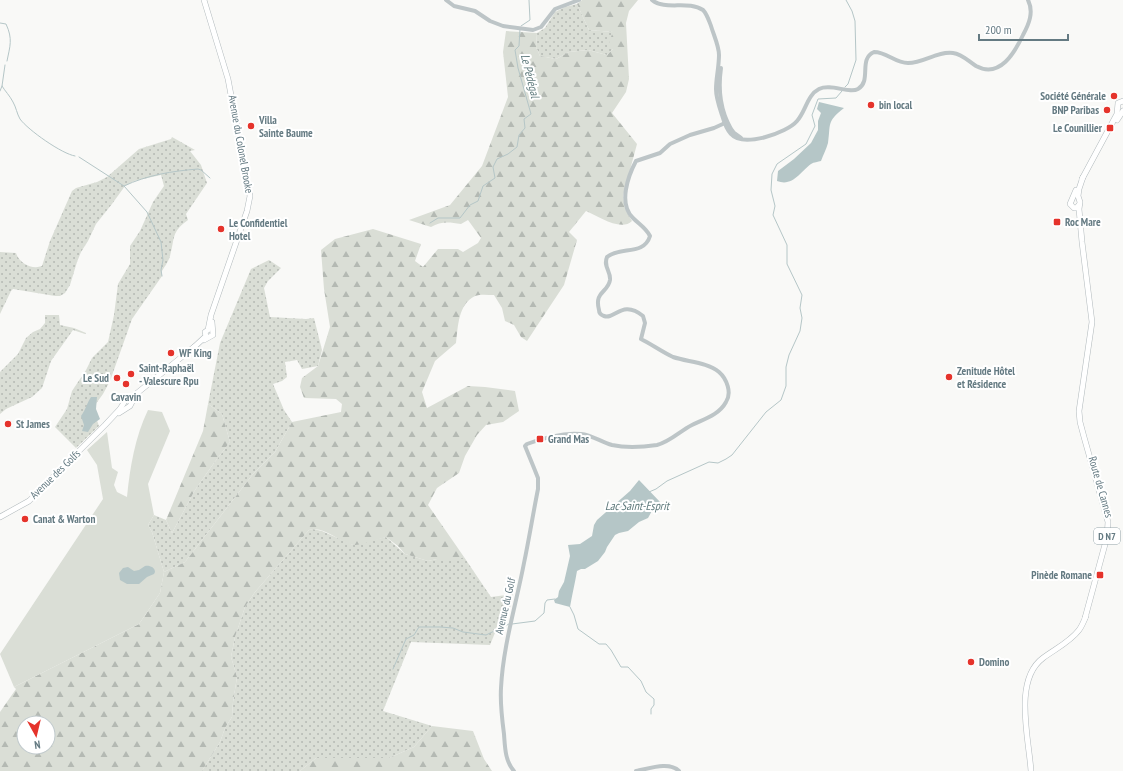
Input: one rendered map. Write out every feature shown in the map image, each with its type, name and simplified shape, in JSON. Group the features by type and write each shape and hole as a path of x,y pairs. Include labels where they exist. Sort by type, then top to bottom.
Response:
{"main road":[{"name":"Avenue du Colonel Brooke","path":"204,0 230,84 250,196 247,211 213,309 210,330"},
{"path":"1075,199 1080,202 1076,208 1074,208 1070,204 1070,200 1075,199 1083,177 1121,110 1118,103 1123,101"},
{"name":"Route de Cannes","path":"1079,205 1082,245 1092,322 1081,401 1080,422 1108,522 1107,537 1085,618"},
{"name":"Route de Cannes","path":"1074,208 1082,245"},
{"name":"Avenue des Golfs","path":"0,517 29,501 105,425 149,384 207,336 213,335 210,330"},
{"name":"Route de Cannes","path":"1031,771 1028,738 1028,713 1032,676 1038,666 1050,654 1073,637 1080,629 1092,601 1109,540 1111,522 1083,421 1081,401"},
{"path":"1099,566 1104,559"}],"street":[{"path":"446,0 454,6 472,10 496,24 512,28 537,30 544,24 555,9 579,0"},
{"path":"652,0 657,4 678,2 689,3 699,6 704,11 719,53 716,88 718,104 727,124 734,133 745,140 759,138 779,132 792,125 801,116 812,96 821,88 830,87 853,90 859,88 864,82 867,57 874,52 883,53 898,61 908,63 922,61 950,52 960,55 983,69 989,69 1001,65 1010,58 1027,26 1031,15 1028,0"},
{"path":"656,0 662,2 673,0"},
{"path":"690,0 705,8 719,45 721,56 719,83 720,99 727,124"},
{"path":"718,104 720,99"},
{"name":"Avenue du Golf","path":"514,771 507,758 500,701 509,628 524,563 538,489 538,478 525,446 549,437 580,433 612,445 658,445 670,439 682,430 716,414 723,408 728,399 728,391 726,380 720,372 710,367 672,356 642,339 645,323 644,316 638,312 628,309 620,310 608,317 603,316 600,313 597,304 600,294 610,282 610,275 606,266 607,257 614,253 639,248 646,245 650,236 647,230 631,217 625,204 625,196 632,169 636,161 660,153 670,144 690,135 727,124"},
{"path":"1082,245 1088,248"},
{"path":"636,771 662,766 675,768 679,771"}],"green space":[{"path":"582,0 638,0 629,11 626,23 629,79 626,92 612,113 637,144 623,196 625,209 632,221 622,225 616,224 586,211 569,232 577,240 564,285 527,341 521,337 514,325 505,321 502,308 494,295 477,295 465,304 462,310 458,323 456,343 435,361 422,392 427,408 468,386 515,391 519,411 503,422 486,425 477,435 465,456 459,473 437,488 428,505 464,557 456,560 437,559 428,561 405,554 398,546 386,537 353,545 321,530 309,530 255,592 245,607 235,637 231,657 237,677 232,717 225,728 220,742 202,771 0,771 0,712 16,689 14,687 139,624 160,593 164,572 185,562 253,474 275,452 292,422 341,412 342,404 336,399 304,398 300,387 302,378 318,366 330,327 324,289 321,250 335,239 373,229 421,244 415,261 423,267 438,249 458,249 463,252 478,243 481,238 468,220 461,224 445,222 431,227 409,220 450,205 482,166 508,97 503,52 506,31 537,33 536,47 540,56 556,59 569,52 588,50 607,55 613,49 609,42 613,32 589,30 577,4"},
{"path":"577,4 589,30 613,32 613,49 607,55 588,50 569,52 556,59 540,56 536,47 537,33 545,28 555,12 565,7"},
{"path":"172,137 195,150 190,151 201,165 207,183 186,214 188,220 179,228 174,236 172,250 161,273 162,276 132,319 110,381 95,405 94,412 99,426 76,448 55,427 67,409 72,391 92,358 108,342 114,315 118,284 130,264 130,246 140,231 153,202 164,186 161,175 134,181 125,186 96,224 81,252 70,285 65,293 60,296 13,289 0,314 0,252 16,253 20,260 26,265 34,267 42,266 50,241 72,191 76,188 97,182 107,177 139,149 171,139"},
{"path":"269,260 281,268 268,281 264,288 270,317 314,318 322,350 318,366 302,369 297,360 285,362 287,377 282,381 273,384 284,410 292,422 275,452 253,474 185,562 164,572 152,532 148,525 154,515 166,520 172,533 195,490 230,442 222,414 208,404 220,343 251,269"},
{"path":"45,315 59,315 60,325 74,328 86,333 73,330 51,361 42,388 32,397 6,409 0,414 0,372 18,354 26,338 33,332 40,329 45,323"},
{"path":"208,404 222,414 230,442 195,490 172,533 166,520 203,431"},
{"path":"148,410 162,412 170,431 148,484 154,515 148,525 152,532 164,572 160,593 139,624 14,687 0,654 103,499 97,465 87,450 107,432 112,468 118,472 114,485 117,492 127,497 134,452 143,420"},
{"path":"313,529 322,531 353,545 386,537 405,554 428,561 464,557 491,597 513,594 509,612 499,623 490,645 411,642 383,711 432,726 414,747 389,758 316,758 300,771 202,771 220,742 225,728 232,717 237,677 231,657 235,637 245,607 255,592 309,530"},
{"path":"432,726 473,731 484,759 492,771 300,771 316,758 389,758 414,747"}],"water":[{"path":"819,102 844,108 834,117 830,124 828,143 821,161 811,164 796,178 788,182 777,181 778,171 794,159 811,143 818,130 818,121 821,113 817,109"},
{"path":"91,397 97,397 96,409 100,419 93,424 88,432 82,431 84,425 81,416"},
{"name":"Lac Saint-Esprit","path":"639,480 661,503 653,509 648,518 639,522 628,531 615,535 598,561 585,569 577,571 570,607 555,603 554,600 558,597 559,591 564,582 570,556 568,545 580,544 592,536 594,525 597,520 630,491"},
{"path":"145,566 152,567 155,572 139,584 127,584 120,580 119,573 123,568 128,567 134,571"}],"waterway":[{"name":"Le Pédégal","path":"521,26 530,20 529,0"},
{"path":"845,87 848,84 856,60 855,21 846,0"},
{"path":"0,23 6,24 10,34 7,61"},
{"name":"Le Pédégal","path":"430,223 438,218 460,218 470,205 478,201 483,186 495,178 493,167 497,159 508,154 517,147 519,135 525,128 524,119 531,114 518,68 515,50 519,46 520,29"},
{"path":"5,65 2,86 13,102 20,119 24,124 46,141 62,151 75,156"},
{"path":"0,91 2,86"},
{"path":"649,492 667,481 709,462 718,463 732,455 766,412 781,400 786,386 786,367 789,355 800,331 802,318 800,308 802,295 787,264 787,245 773,215 775,206 771,190 772,174 777,164 806,144 815,126 812,115 818,99 836,98 842,91"},
{"path":"79,157 124,186 147,212 161,242 163,260 161,270 162,276"},
{"path":"124,186 151,176 198,169 210,178"},
{"path":"512,624 535,621 544,613 545,603 547,600 555,599"},
{"path":"570,607 578,629 599,644 606,644 621,667 628,667 641,681 646,692 654,699 651,714"},
{"path":"393,669 406,639 414,635 419,627 453,628 463,632 486,635 509,624"}],"place":[{"name":"Société Générale","path":"1114,96"},
{"name":"bin local","path":"871,105"},
{"name":"BNP Paribas","path":"1107,110"},
{"name":"Villa Sainte Baume","path":"251,126"},
{"name":"Le Counillier","path":"1110,128"},
{"name":"Roc Mare","path":"1057,222"},
{"name":"Le Confidentiel Hotel","path":"221,229"},
{"name":"WF King","path":"171,353"},
{"name":"Saint-Raphaël - Valescure Rpu","path":"131,374"},
{"name":"Zenitude Hôtel et Résidence","path":"949,377"},
{"name":"Le Sud","path":"117,378"},
{"name":"Cavavin","path":"126,384"},
{"name":"St James","path":"8,424"},
{"name":"Grand Mas","path":"540,439"},
{"name":"Canat & Warton","path":"25,519"},
{"name":"Pinède Romane","path":"1100,575"},
{"name":"Domino","path":"971,662"}]}
